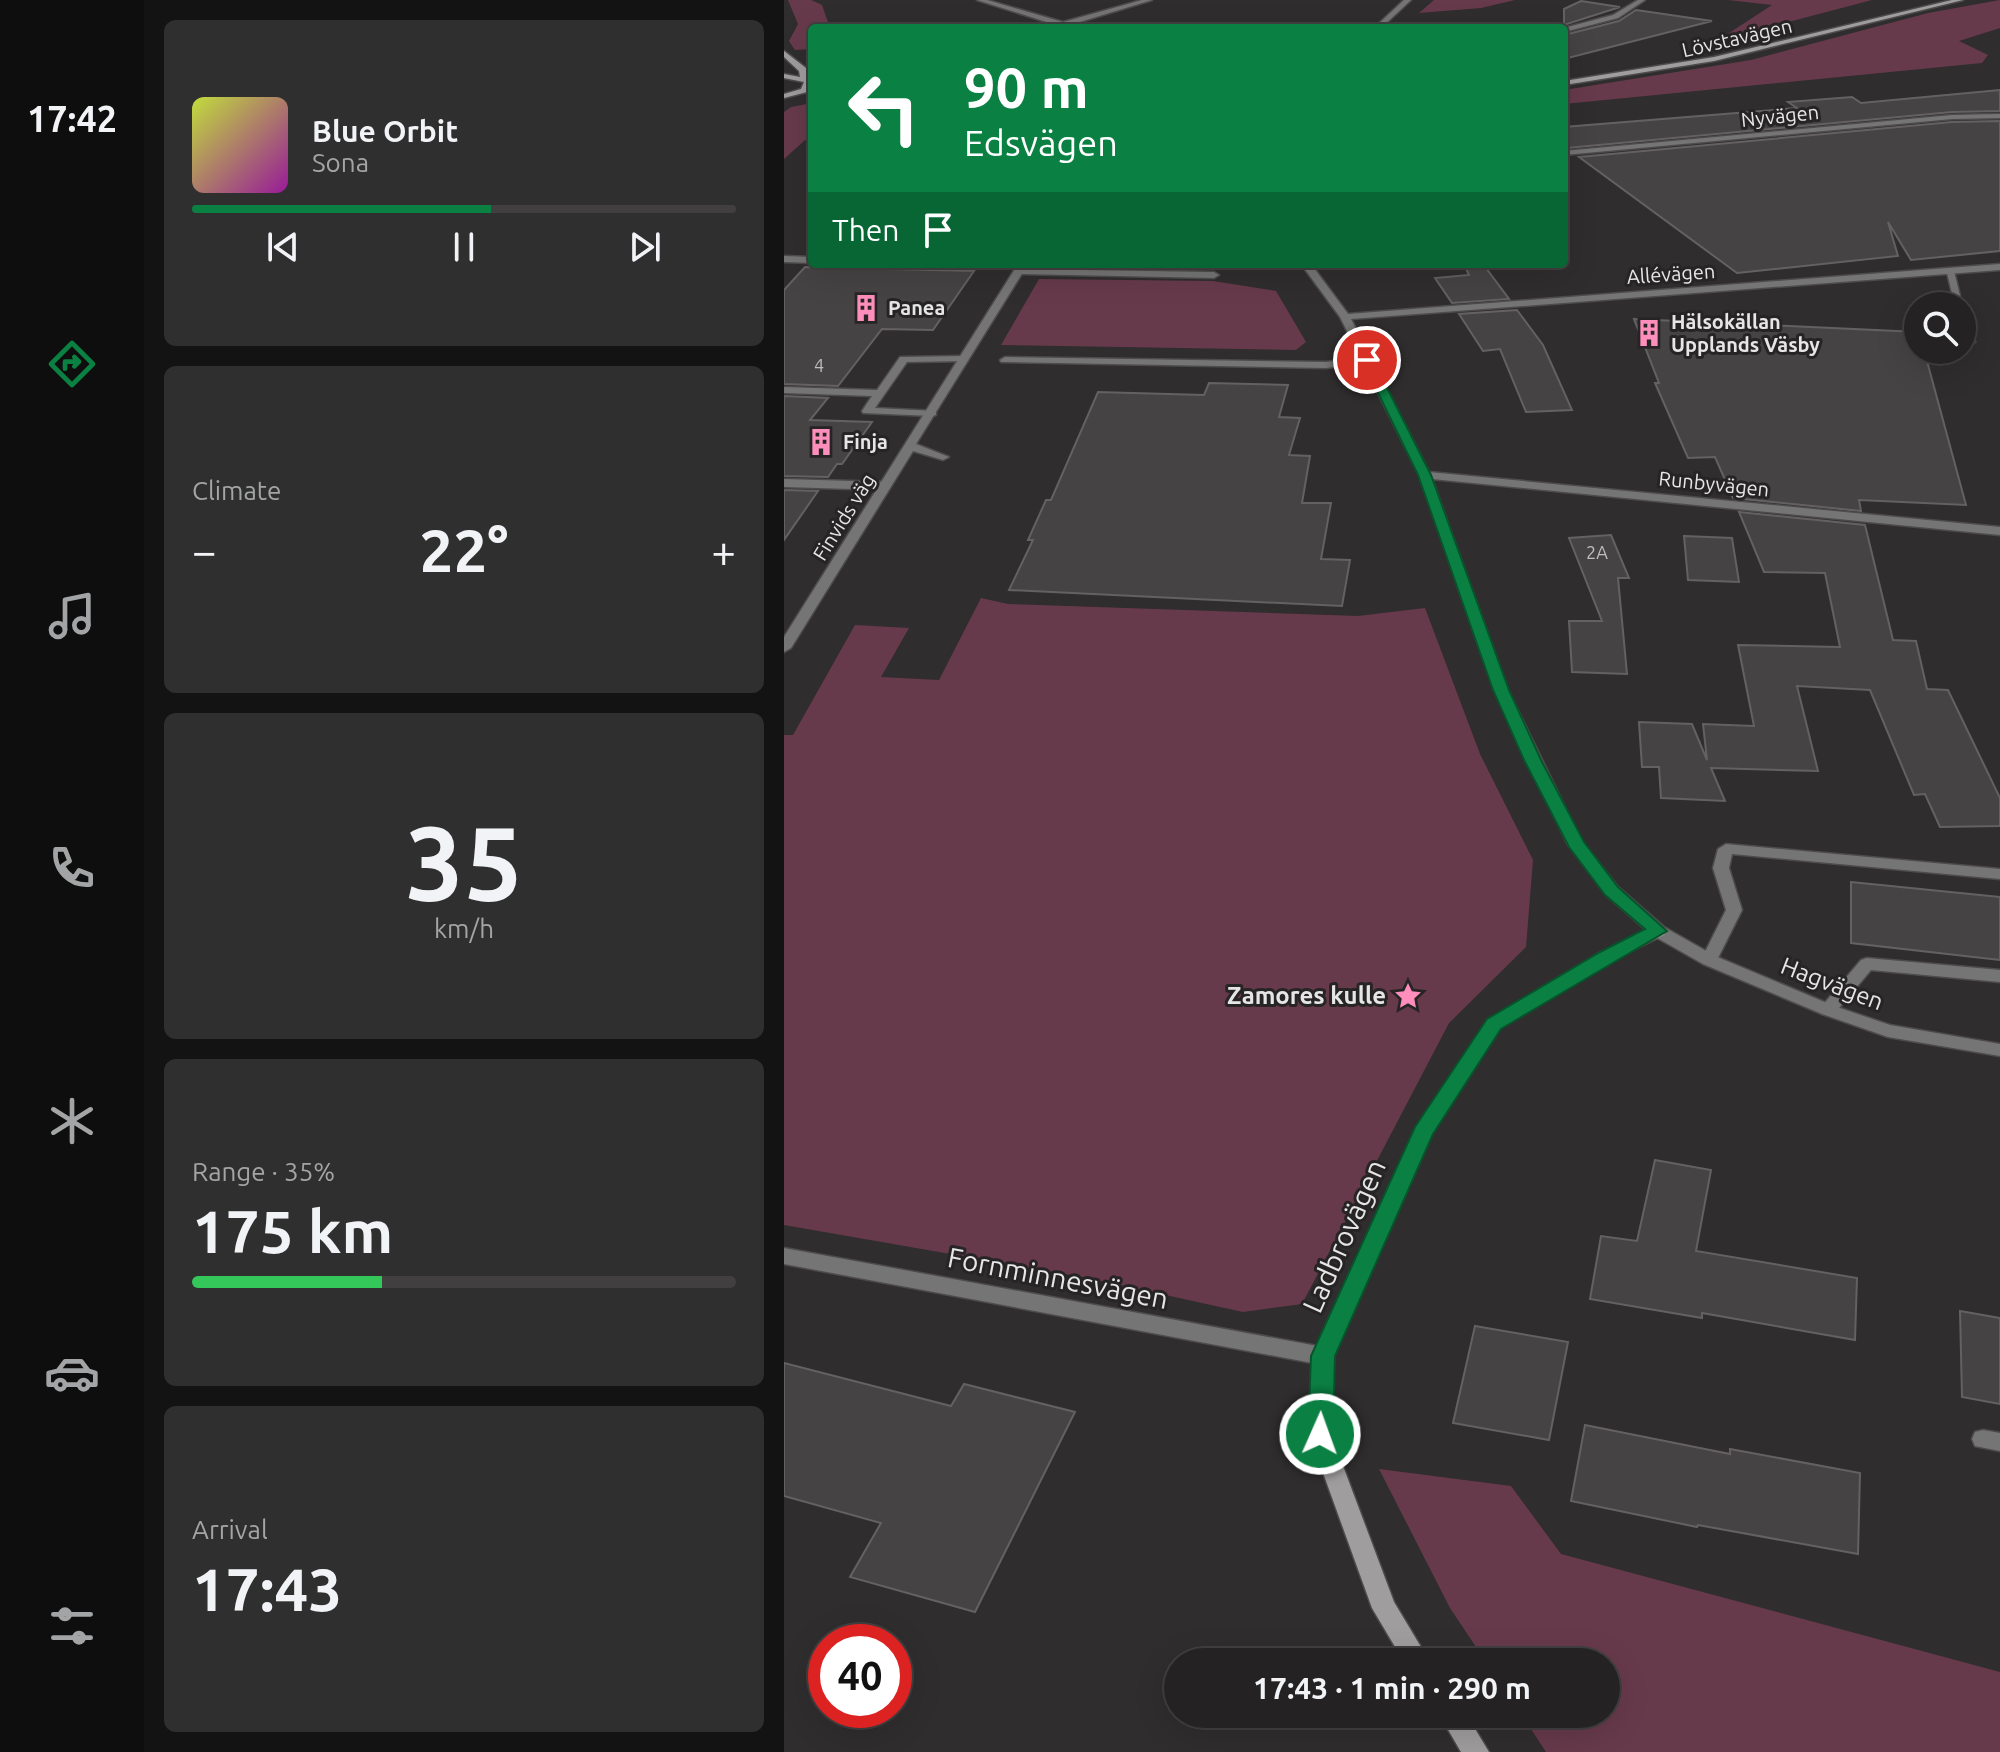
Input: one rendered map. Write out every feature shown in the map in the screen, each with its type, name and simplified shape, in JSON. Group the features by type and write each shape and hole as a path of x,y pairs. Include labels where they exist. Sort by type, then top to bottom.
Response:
{"street":[{"path":"980,0 1056,24"},
{"path":"1063,24 1149,0"},
{"path":"1381,24 1408,0"},
{"path":"1568,29 1610,18 1635,8 1642,0"},
{"name":"Lövstavägen","path":"1568,83 1664,71 1753,53 1960,0"},
{"path":"784,53 803,70 808,80 807,87 789,95"},
{"path":"784,76 808,80"},
{"name":"Nyvägen","path":"1568,153 1936,118 2000,116"},
{"path":"784,259 808,260"},
{"name":"Allévägen","path":"1345,317 2000,267"},
{"name":"Finvids väg","path":"784,648 1020,268"},
{"path":"1064,268 1214,275"},
{"name":"Hagvägen","path":"1309,268 1345,317 1425,475 1501,690 1575,843 1612,891 1658,931 1709,960 1828,1010 1888,1031 2000,1050"},
{"path":"1949,271 1956,292"},
{"path":"932,413 867,411 904,359 964,359"},
{"path":"1005,360 1314,365 1367,360"},
{"path":"784,390 880,393"},
{"path":"910,446 943,457"},
{"name":"Runbyvägen","path":"1425,475 2000,531"},
{"path":"784,483 885,486"},
{"path":"1709,960 1734,910 1721,868 1726,849 2000,874"},
{"name":"Ladbrovägen","path":"1409,1648 1384,1608 1320,1434 1323,1356 1423,1132 1494,1024 1607,956 1658,931"},
{"path":"1828,1010 1867,964 2000,976"},
{"name":"Fornminnesvägen","path":"784,1256 1323,1356"},
{"path":"1461,1728 1476,1752"}],"shaded area":[{"path":"788,0 811,0 822,5 829,24 808,24 808,49 795,50 789,41 798,24"},
{"path":"1434,0 1515,0 1481,8 1419,13"},
{"path":"1728,0 1872,0 1717,41 1772,5"},
{"path":"2000,0 2000,28 1959,41 1988,55 1982,63 1568,104 1568,89 1751,60 1928,13"},
{"path":"808,104 808,138 784,159 784,112 791,107"},
{"path":"1039,279 1213,281 1276,291 1306,342 1296,350 1001,345"},
{"path":"981,598 1008,604 1358,616 1425,608 1480,754 1533,860 1526,947 1449,1023 1302,1304 1243,1312 1088,1278 784,1225 784,735 793,735 855,625 909,628 881,677 939,680"},
{"path":"1379,1469 1511,1486 1561,1554 2000,1672 2000,1752 1546,1752 1530,1728 1620,1728 1620,1648 1477,1648 1450,1608"}],"building":[{"path":"1581,1 1620,7 1567,24 1564,24 1564,9"},
{"path":"1636,10 1712,21 1568,58 1568,34 1619,21"},
{"path":"2000,90 2000,111 1952,112 1568,148 1568,127 1797,108 1788,102 1852,97 1861,103"},
{"path":"2000,121 2000,251 1911,260 1888,222 1898,256 1737,273 1579,157 1952,122"},
{"name":"Panea","path":"805,267 974,271 933,330 882,329 838,386 784,384 784,290"},
{"path":"1466,268 1486,268 1509,299 1452,303 1435,278 1469,275"},
{"path":"1517,310 1543,345 1572,410 1526,412 1500,349 1483,351 1459,314"},
{"path":"1634,319 1904,331 1904,364 1928,364 1966,505 1859,500 1861,511 1733,498 1715,457 1688,458 1655,383 1659,383"},
{"path":"1209,383 1288,385 1279,417 1300,418 1289,455 1310,456 1302,503 1331,503 1321,559 1350,560 1342,606 1009,590 1033,540 1028,540 1046,500 1051,500 1098,392 1204,395"},
{"name":"Finja","path":"784,396 828,398 810,420 872,422 842,464 837,464 828,477 784,476"},
{"path":"784,490 818,491 784,540"},
{"path":"1739,512 1865,525 1893,640 1916,641 1927,689 1948,690 2000,798 2000,826 1940,827 1925,794 1914,795 1870,690 1797,686 1818,771 1711,768 1725,801 1661,798 1659,767 1642,767 1639,722 1692,724 1707,760 1703,724 1754,726 1738,645 1840,647 1825,573 1764,572"},
{"path":"1611,535 1629,578 1618,578 1627,674 1572,672 1569,621 1602,621 1569,538"},
{"path":"1684,536 1732,538 1739,582 1688,580"},
{"path":"1851,882 2000,897 2000,960 1851,943"},
{"path":"1655,1160 1711,1170 1696,1251 1857,1278 1855,1340 1702,1313 1702,1318 1590,1299 1601,1236 1637,1241"},
{"path":"1960,1311 2000,1318 2000,1404 1962,1397"},
{"path":"1475,1326 1568,1342 1549,1440 1453,1423"},
{"path":"784,1363 951,1406 964,1384 1075,1412 975,1612 850,1577 881,1523 784,1496"},
{"path":"1585,1425 1730,1454 1730,1449 1860,1473 1858,1554 1697,1527 1571,1501"}],"place":[{"name":"Panea","path":"866,308"},
{"name":"Hälsokällan Upplands Väsby","path":"1649,333"},
{"name":"Finja","path":"821,442"},
{"name":"Zamores kulle","path":"1408,996"}],"route":[{"path":"1320,1434 1323,1356 1423,1132 1494,1024 1607,956 1658,931 1612,891 1575,843 1532,760 1501,690 1425,475 1367,360"}]}
